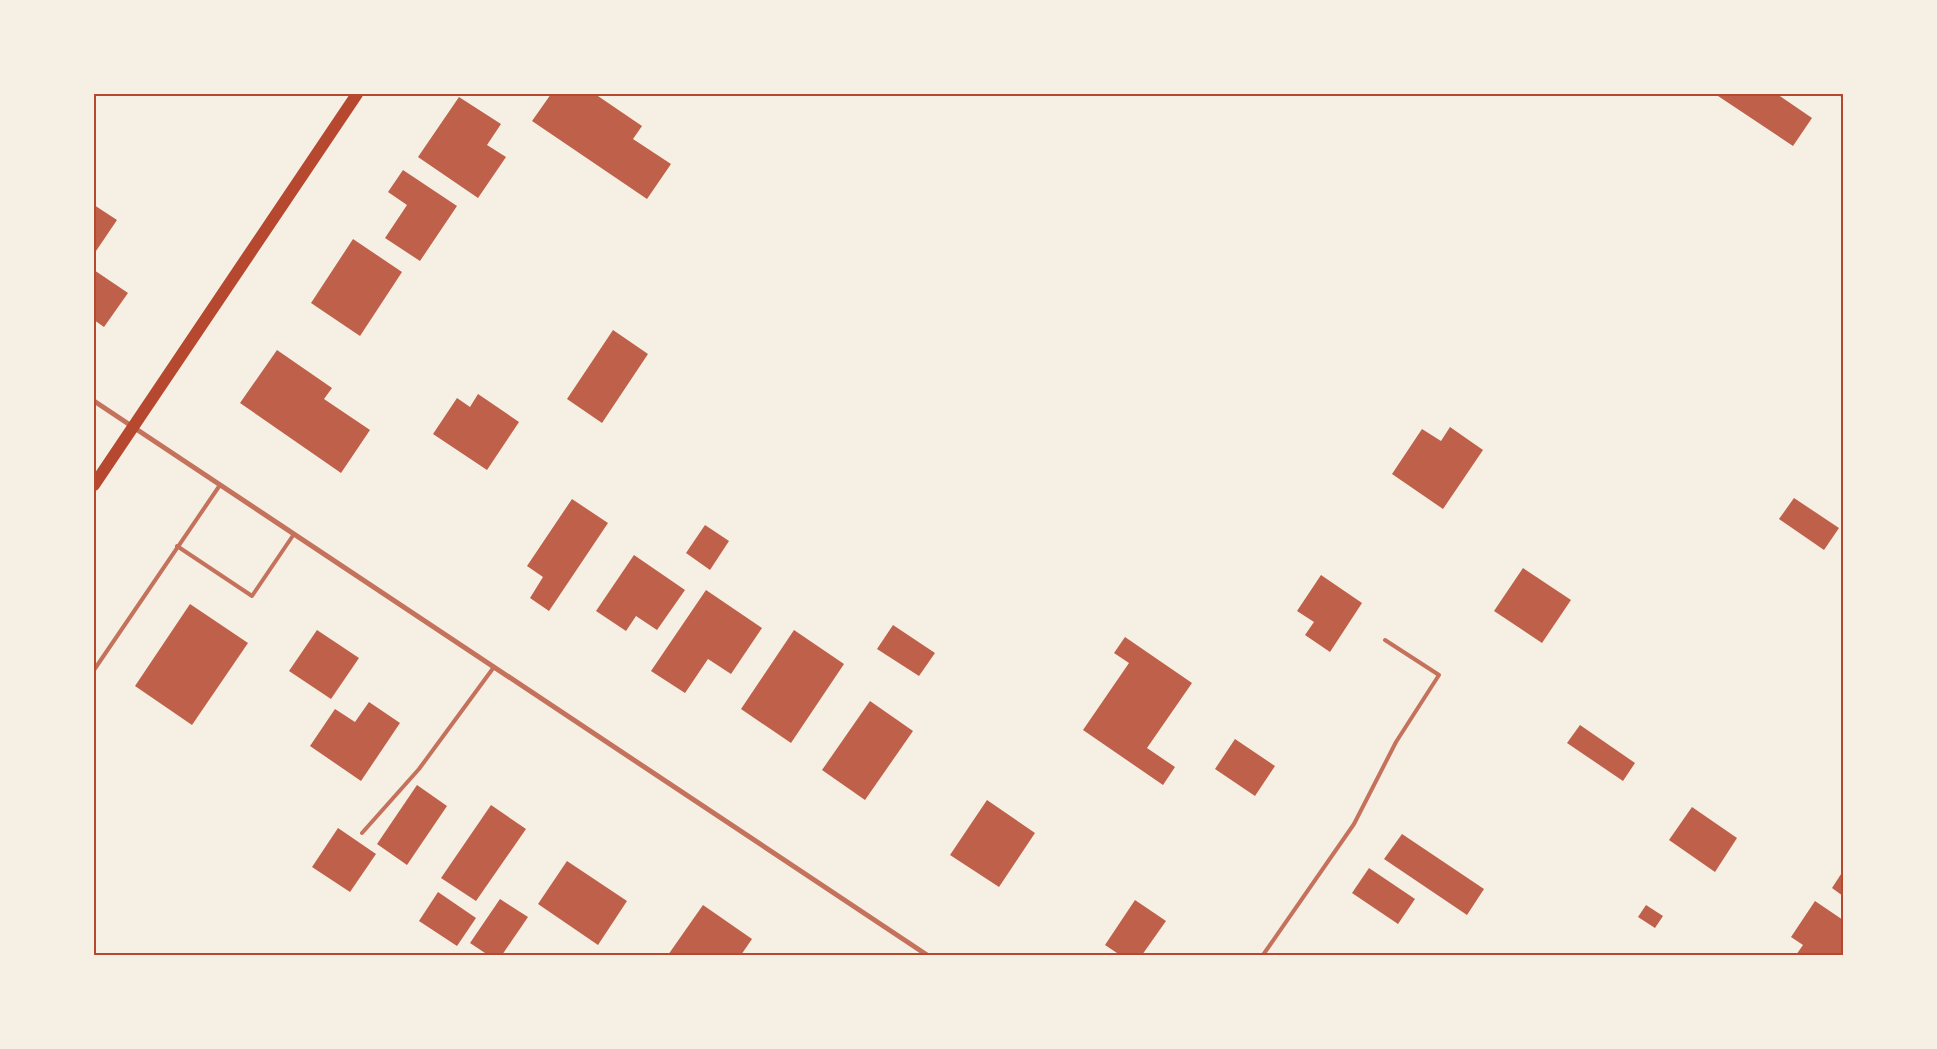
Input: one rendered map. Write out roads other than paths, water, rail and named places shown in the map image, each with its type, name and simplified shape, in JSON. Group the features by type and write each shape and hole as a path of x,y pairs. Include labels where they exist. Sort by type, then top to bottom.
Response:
{"main road":[{"path":"94,486 357,94"}],"street":[{"path":"94,401 927,955"}],"lane":[{"path":"94,670 220,485"},
{"path":"177,546 252,596 294,534"},
{"path":"1263,955 1354,824 1396,742 1439,675 1385,640"},
{"path":"362,833 419,769 494,667"}]}
